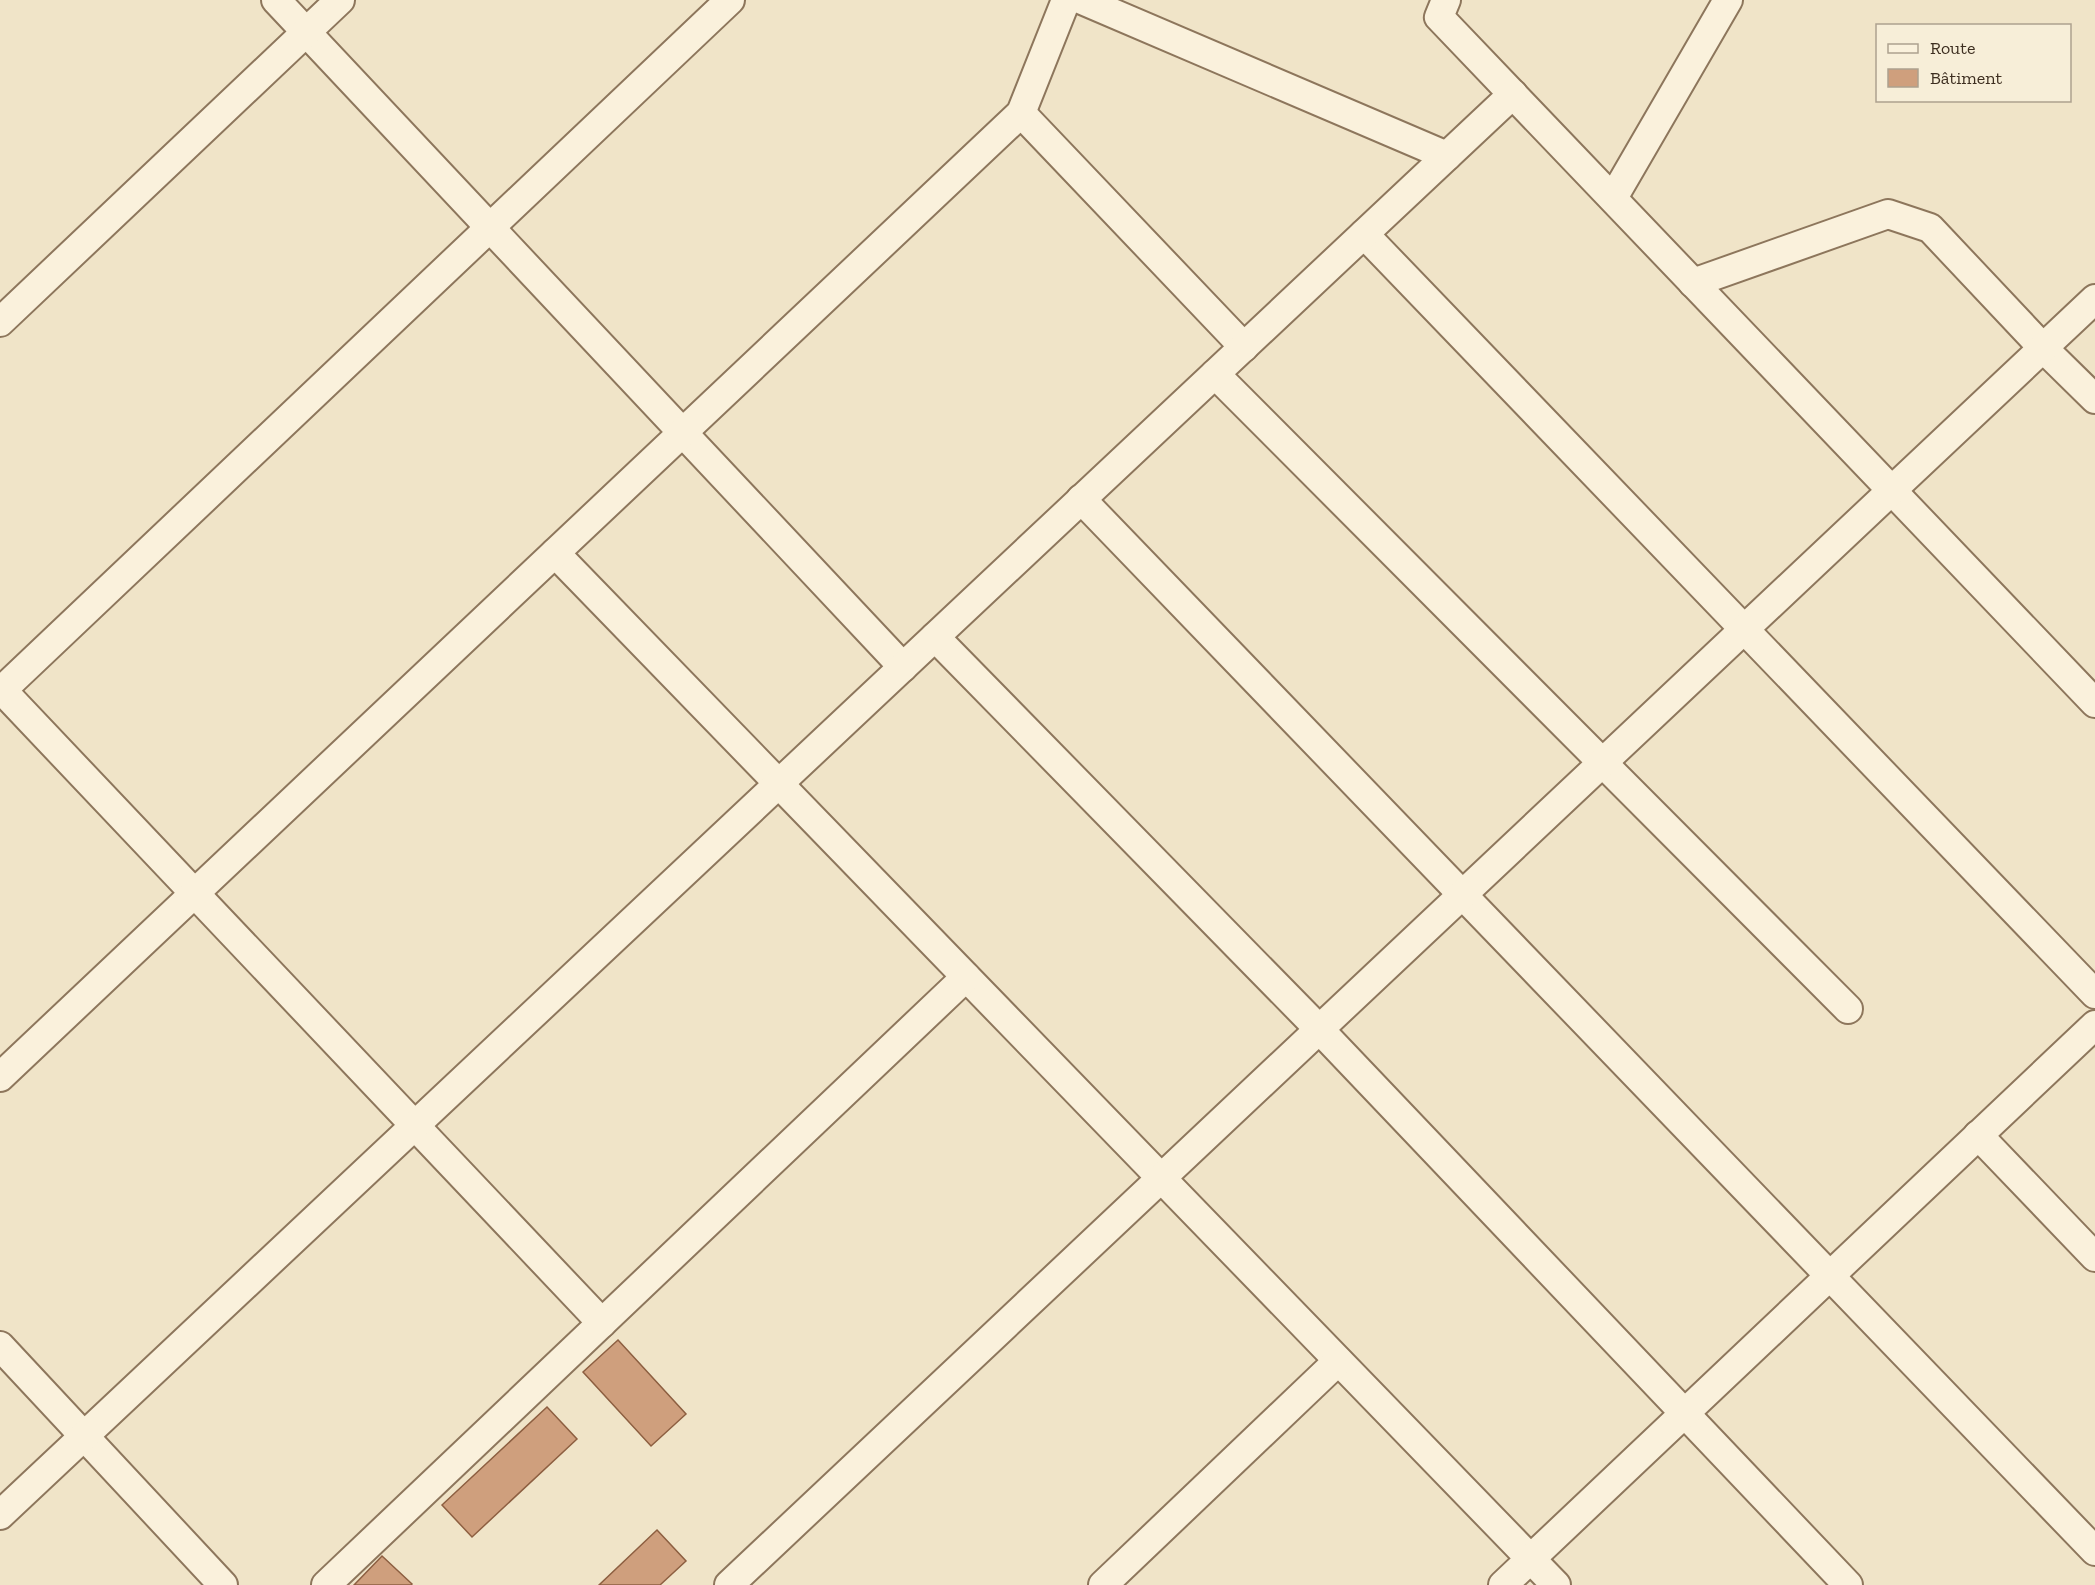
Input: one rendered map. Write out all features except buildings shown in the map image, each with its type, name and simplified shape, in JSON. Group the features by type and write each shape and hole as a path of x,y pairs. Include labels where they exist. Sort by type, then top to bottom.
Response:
{"street":[{"path":"276,0 903,667"},
{"path":"0,322 340,0"},
{"path":"602,1323 1,690 730,0"},
{"path":"0,1077 1021,113 1066,0"},
{"path":"1082,0 1447,156"},
{"path":"1446,0 1439,17 2095,703"},
{"path":"1612,198 1728,0"},
{"path":"0,1515 1513,94"},
{"path":"1021,113 1244,347"},
{"path":"1693,283 1888,214 1930,228 2043,348 2095,399"},
{"path":"1364,234 2095,994"},
{"path":"729,1585 2095,299"},
{"path":"1215,374 1848,1009"},
{"path":"1081,500 2095,1551"},
{"path":"555,553 1556,1585"},
{"path":"935,637 1319,1029 1848,1585"},
{"path":"326,1585 966,977"},
{"path":"1503,1585 2095,1025"},
{"path":"1978,1136 2095,1257"},
{"path":"0,1346 223,1585"},
{"path":"1103,1585 1338,1360"}]}
